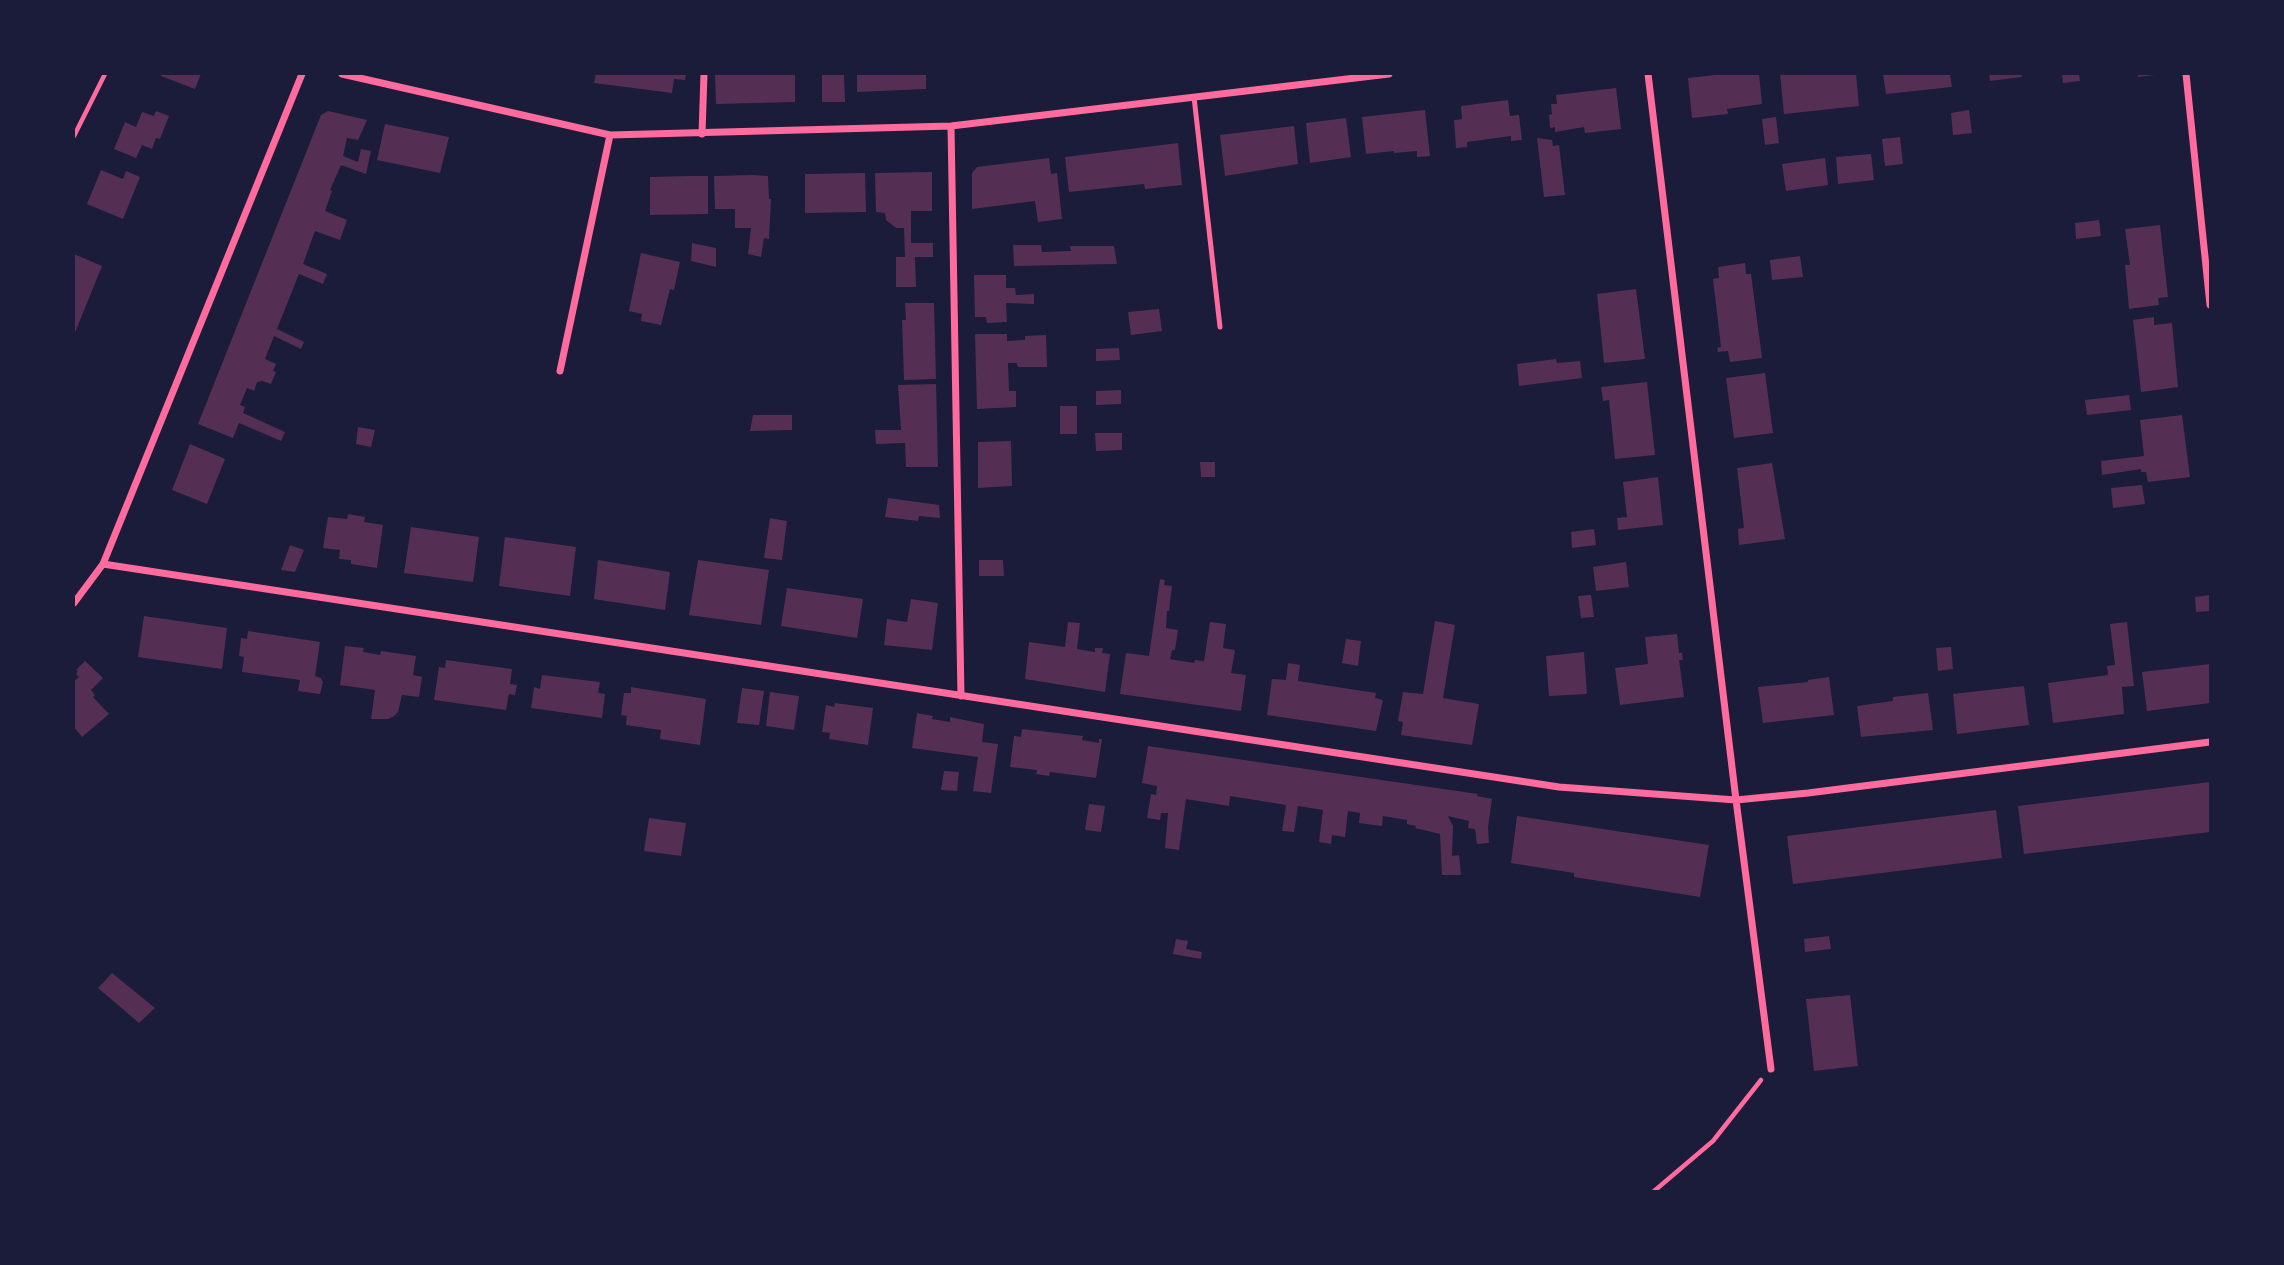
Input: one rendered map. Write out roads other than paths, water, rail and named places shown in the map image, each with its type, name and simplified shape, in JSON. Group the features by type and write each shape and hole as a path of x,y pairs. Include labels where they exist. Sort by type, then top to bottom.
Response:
{"street":[{"path":"74,603 103,564 302,74"},
{"path":"341,74 610,135 702,135 951,127 1389,74"},
{"path":"702,135 704,74"},
{"path":"1648,74 1771,1069"},
{"path":"2186,74 2210,306"},
{"path":"951,127 961,696"},
{"path":"560,371 610,135"},
{"path":"103,564 1559,787 1736,800 2210,742"}],"lane":[{"path":"1194,97 1220,327"}]}
